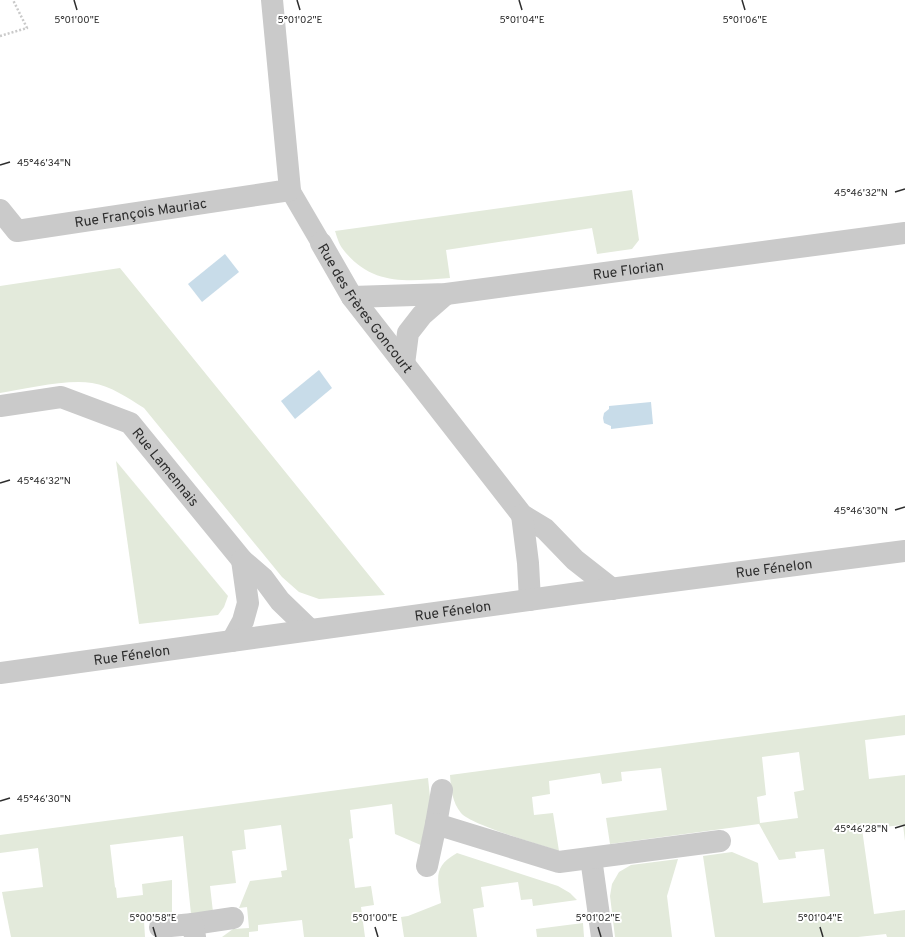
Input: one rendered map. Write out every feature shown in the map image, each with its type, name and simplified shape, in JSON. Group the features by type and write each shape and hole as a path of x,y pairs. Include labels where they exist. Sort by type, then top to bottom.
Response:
{"street":[{"name":"Rue des Frères Goncourt","path":"272,0 290,190 352,297 522,515"},
{"name":"Rue François Mauriac","path":"0,210 17,231 290,190"},
{"name":"Rue Florian","path":"352,297 446,294 905,233"},
{"path":"404,364 408,333 422,315 446,294"},
{"name":"Rue Lamennais","path":"0,406 61,397 130,423 242,560 264,578 280,602 310,630"},
{"path":"522,515 545,529 575,560 612,589"},
{"path":"522,515 528,563 530,600"},
{"name":"Rue Fénelon","path":"0,673 905,550"},
{"path":"232,641 243,621 248,603 242,560"},
{"path":"427,866 442,790"},
{"path":"436,824 559,862 720,840"},
{"path":"591,858 602,937"},
{"path":"160,927 194,930 233,918"}],"path":[{"path":"0,36 27,28 13,0"}],"green space":[{"path":"632,190 639,240 632,249 597,254 592,228 446,250 450,278 419,280 391,279 365,270 353,261 341,246 335,231"},
{"path":"120,268 385,595 319,599 299,592 282,577 144,408 119,393 92,383 70,382 0,393 0,286"},
{"path":"116,461 228,596 224,607 218,615 139,624"},
{"path":"905,715 905,735 865,740 869,779 905,775 905,841 903,825 862,829 874,914 905,910 905,937 887,937 886,934 858,937 715,937 703,856 732,852 758,863 763,903 830,896 824,849 795,852 796,858 779,860 759,824 610,844 606,818 667,810 661,768 621,772 622,781 602,784 600,773 549,781 550,794 532,797 534,815 553,813 559,851 492,829 467,818 458,809 454,800 450,775","holes":["799,752 804,790 794,792 798,818 760,823 757,797 766,795 762,757"]},
{"path":"428,778 430,797 423,846 395,834 392,804 350,810 353,838 349,839 355,888 371,886 374,905 361,907 365,937 304,937 302,920 258,925 258,931 249,932 249,937 222,937 233,929 249,928 247,907 239,908 250,881 282,877 281,871 287,870 281,825 244,830 246,849 232,851 236,883 210,886 213,912 191,914 183,836 110,845 117,898 143,895 142,884 172,880 172,917 144,921 145,937 11,937 2,892 43,887 38,848 0,853 0,835"},
{"path":"457,853 558,886 570,893 577,900 533,906 532,899 521,900 518,882 481,887 484,907 473,909 477,937 404,937 401,917 408,916 441,903 438,874 444,863"},
{"path":"678,859 667,896 672,937 615,937 610,896 612,884 619,872 631,865"},
{"path":"583,923 584,937 537,937 536,929"}],"water":[{"path":"225,254 239,272 202,302 188,284"},
{"path":"319,370 332,388 295,419 281,401"},
{"path":"651,402 653,424 611,429 611,426 604,423 604,413 609,409 609,406"}]}
